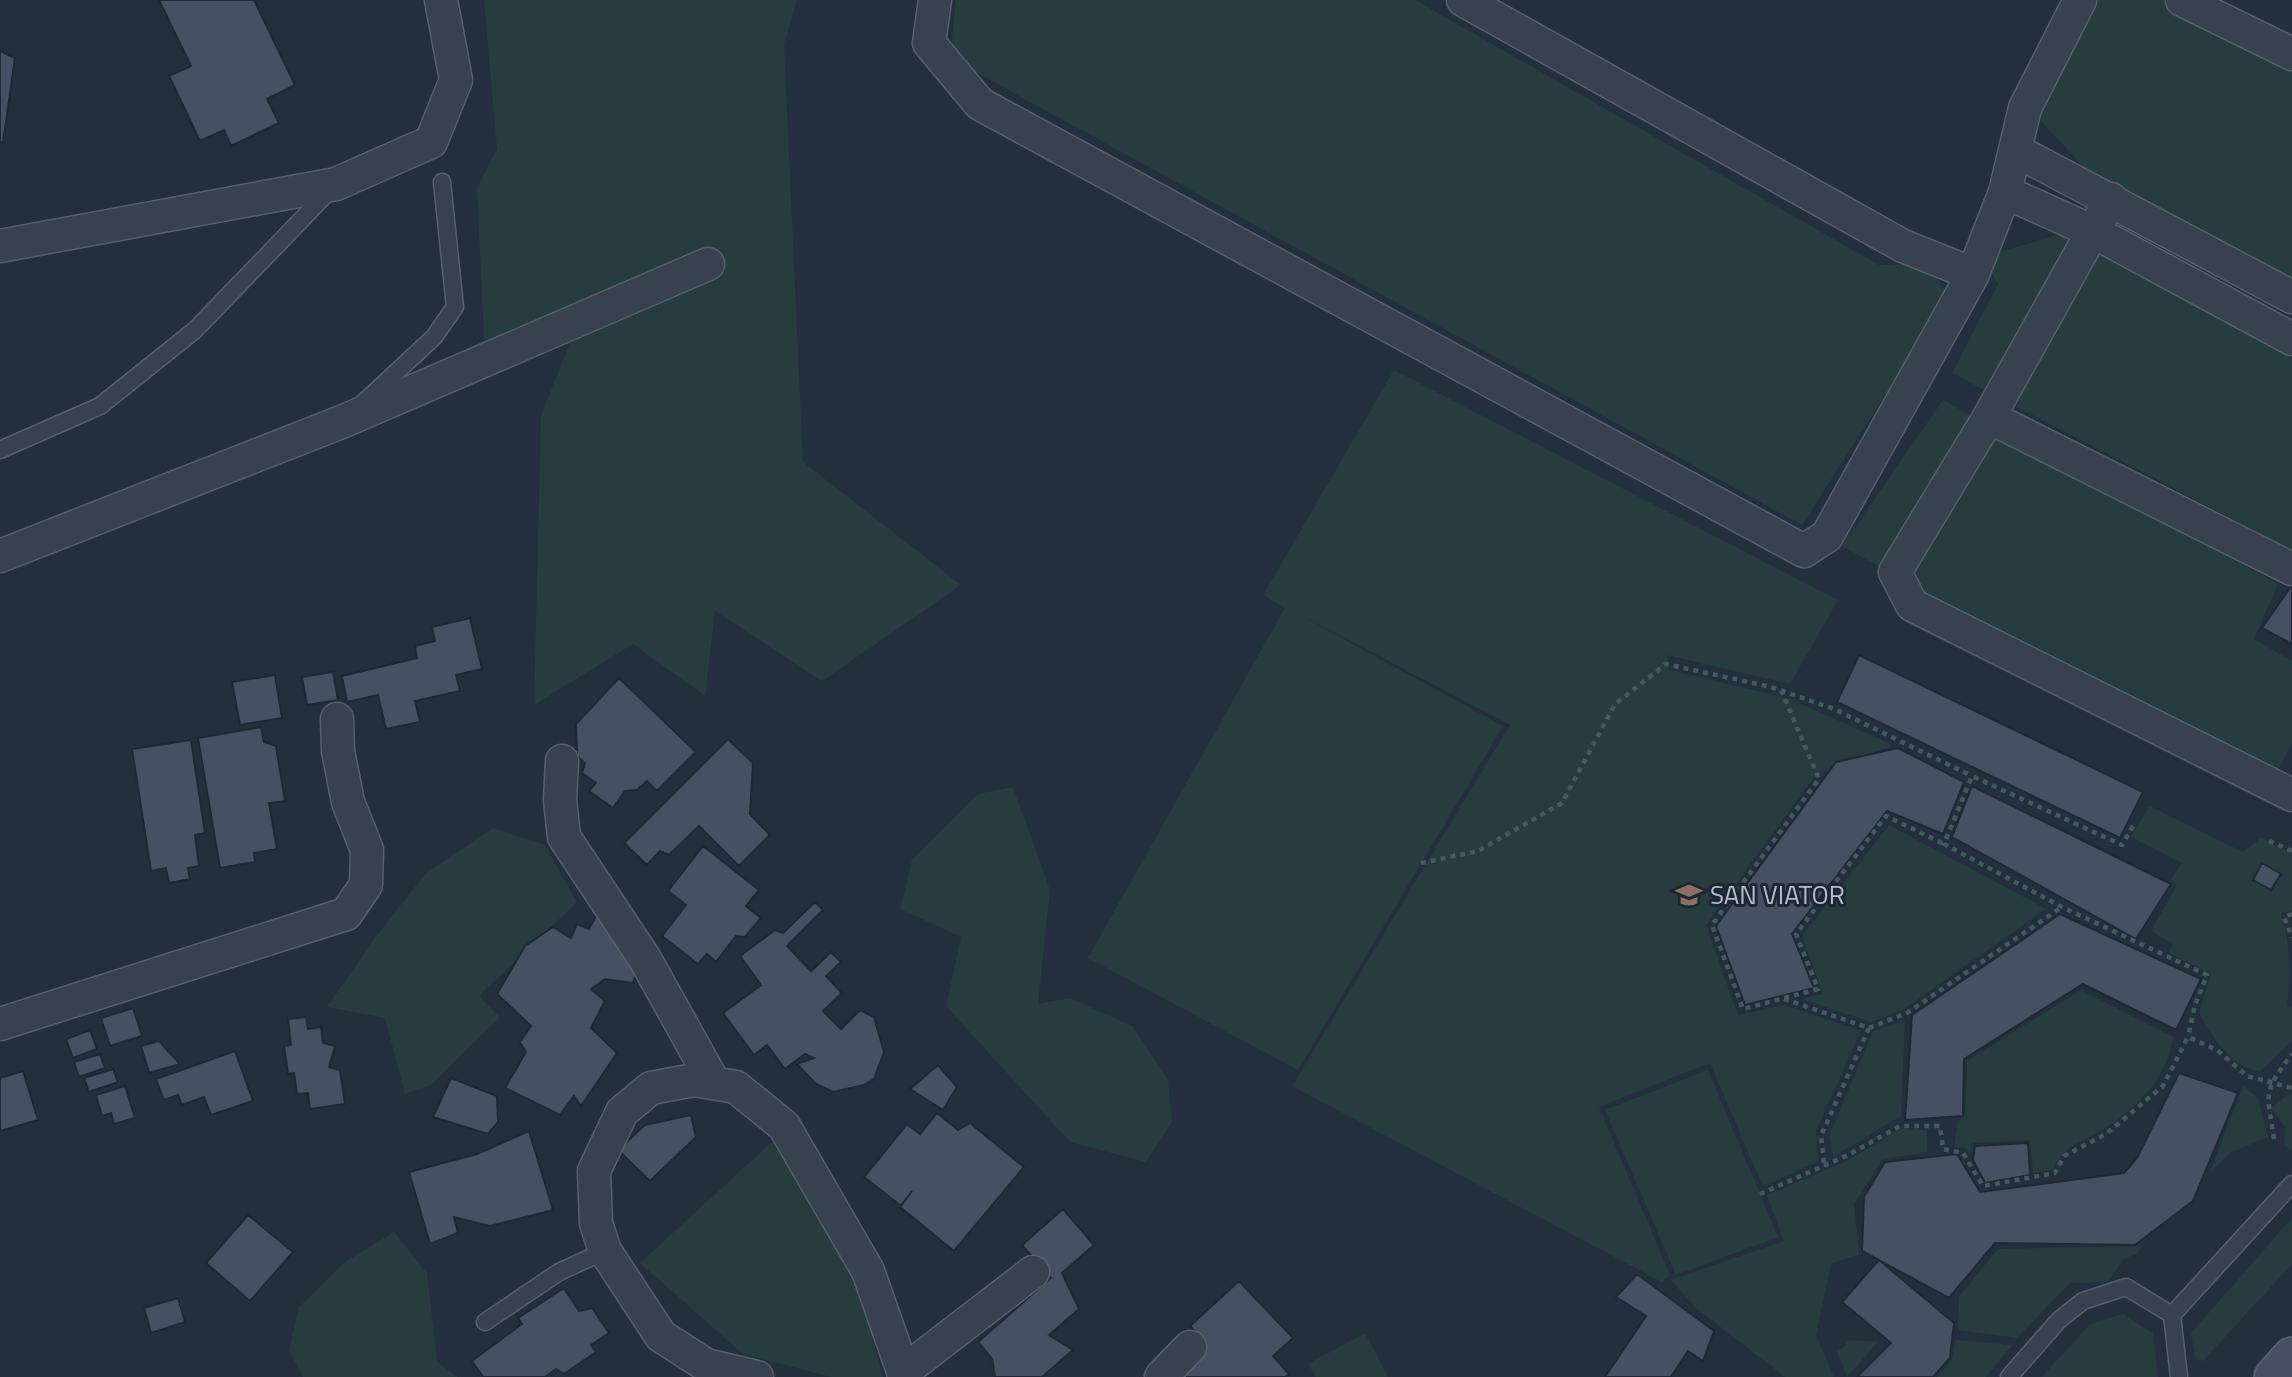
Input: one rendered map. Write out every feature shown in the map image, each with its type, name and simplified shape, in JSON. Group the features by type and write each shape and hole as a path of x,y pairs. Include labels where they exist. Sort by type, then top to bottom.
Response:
{"main road":[{"path":"2274,1377 2292,1357"}],"street":[{"path":"0,246 336,184 431,142 456,80 441,0"},
{"path":"935,0 929,43 980,104 1804,551 1827,536 1973,274 2005,192 2025,108 2080,0"},
{"path":"1463,0 1903,246 1973,274"},
{"path":"2182,0 2292,54"},
{"path":"2015,150 2292,297"},
{"path":"2005,192 2094,232 2292,339"},
{"path":"2111,199 1989,417 1895,572 1912,605 2290,788"},
{"path":"0,556 344,421 708,264"},
{"path":"1989,417 2292,569"},
{"path":"0,1024 346,914 366,885 367,850 348,802 338,751 337,719"},
{"path":"562,761 560,800 564,837 645,959 714,1083"},
{"path":"757,1377 706,1365 661,1336 605,1251 596,1223 594,1171 622,1112 651,1088 694,1080 736,1087 784,1126 867,1271 904,1375 1033,1272"},
{"path":"1161,1377 1189,1347"}],"lane":[{"path":"344,421 434,337 455,307 442,182"},
{"path":"0,450 100,406 132,381 195,330 336,184"},
{"path":"2179,1377 2172,1315 2292,1184"},
{"path":"485,1322 559,1272 605,1251"},
{"path":"2009,1377 2059,1320 2083,1301 2126,1287 2172,1315"}],"path":[{"path":"1421,863 1478,850 1562,803 1615,704 1666,664 1781,690 1834,709 2122,845 2133,826"},
{"path":"1760,1194 1824,1163 1848,1156 1899,1126 1940,1126 1943,1149 1963,1153 1983,1185 2055,1173 2064,1156 2106,1134 2163,1086 2188,1037 2207,975 2062,907 1886,816 1796,934 1818,989 1743,1009 1712,925 1819,779 1781,690"},
{"path":"1944,844 1972,776"},
{"path":"2269,841 2292,851"},
{"path":"1784,998 1869,1028 1907,1013 2062,907"},
{"path":"2292,914 2284,917 2292,938"},
{"path":"1824,1163 1821,1136 1869,1028"},
{"path":"2188,1037 2217,1050 2246,1076 2292,1088"},
{"path":"2274,1139 2268,1100 2270,1082 2292,1054"}],"green space":[{"path":"484,0 797,0 784,44 803,462 961,585 822,681 715,611 705,696 633,644 534,705 541,416 571,340 484,339 477,188 497,149"},
{"path":"956,0 1415,0 1879,265 1926,264 1949,295 1802,525 950,58"},
{"path":"2096,0 2169,0 2292,65 2292,284 2099,184 2031,110"},
{"path":"2065,233 2292,359 2292,550 1952,373 1998,284 1982,257"},
{"path":"1394,370 1838,600 1790,684 1667,655 1669,670 1790,699 1893,745 1813,778 1706,925 1738,1015 1784,1005 1861,1031 1816,1131 1818,1161 1763,1187 1710,1063 1599,1107 1670,1275 1662,1282 1292,1086 1510,725 1289,609 1503,726 1298,1070 1088,958 1285,608 1263,595"},
{"path":"1943,400 2278,584 2254,639 2292,661 2292,743 2270,784 1842,546"},
{"path":"1013,787 1050,890 1038,1004 1070,998 1132,1026 1168,1080 1172,1122 1146,1162 1070,1142 946,1006 961,937 900,909 912,860 978,794"},
{"path":"2149,806 2243,852 2261,838 2292,854 2292,910 2281,914 2289,959 2287,1004 2292,1008 2292,1041 2261,1071 2241,1065 2232,1058 2216,1041 2199,1012 2211,974 2169,953 2173,944 2151,931 2177,885 2171,879 2182,863 2131,837"},
{"path":"1889,825 2046,909 1904,1009 1871,1022 1802,999 1823,994 1802,936"},
{"path":"493,828 545,845 577,902 479,996 500,1017 431,1085 405,1094 385,1018 327,1007 377,935 426,873"},
{"path":"2081,990 2173,1037 2164,1066 2148,1091 2115,1121 2068,1150 2057,1161 2053,1170 2033,1173 2030,1140 1972,1143 1970,1155 1966,1148 1954,1147 1958,1121 1965,1115 1967,1061"},
{"path":"1905,1021 1901,1116 1833,1157 1829,1136 1873,1031"},
{"path":"1708,1070 1778,1237 1676,1275 1605,1110"},
{"path":"2243,1086 2258,1098 2268,1137 2230,1153 2210,1172"},
{"path":"2290,1092 2292,1150 2284,1145 2286,1128 2271,1108"},
{"path":"1901,1129 1927,1130 1927,1152 1883,1159 1854,1204 1859,1254 1831,1264 1816,1335 1834,1377 1785,1377 1696,1308 1671,1280 1784,1241 1767,1195 1846,1161"},
{"path":"773,1141 853,1271 883,1377 831,1377 743,1354 640,1263"},
{"path":"2292,1218 2292,1264 2203,1361 2195,1359 2191,1333"},
{"path":"394,1232 427,1273 437,1362 458,1377 303,1377 289,1350 299,1307 345,1262"},
{"path":"2142,1246 2136,1254 2124,1259 2108,1282 2070,1283 2017,1338 1958,1330 1959,1296 1998,1249"},
{"path":"2123,1314 2153,1333 2158,1377 2042,1377 2090,1324"},
{"path":"1365,1333 1388,1377 1316,1377 1308,1364"},
{"path":"1848,1340 1878,1342 1847,1377 1836,1350 1843,1348"},
{"path":"1956,1340 2012,1345 1986,1377 1937,1377 1952,1360"}],"building":[{"path":"159,0 254,0 295,85 267,99 279,123 231,146 224,130 200,141 169,76 191,66"},
{"path":"0,51 15,58 3,143 0,142"},
{"path":"2292,585 2292,644 2262,628"},
{"path":"470,618 482,669 456,675 460,691 415,701 420,722 386,729 378,695 347,702 342,676 417,658 415,646 435,641 432,627"},
{"path":"1859,655 2143,792 2120,838 1837,702"},
{"path":"333,672 338,700 307,705 302,677"},
{"path":"275,675 282,718 240,725 232,682"},
{"path":"619,678 696,752 657,791 647,781 637,790 625,791 613,808 589,791 596,783 582,773 585,763 577,756 576,724"},
{"path":"261,727 264,742 276,746 285,801 269,803 277,849 254,853 255,862 220,868 198,738"},
{"path":"728,739 753,763 750,814 770,835 739,866 699,826 669,855 660,851 647,865 624,843"},
{"path":"191,740 205,833 195,835 199,866 188,868 190,879 169,883 166,868 151,871 132,749"},
{"path":"1898,748 1964,782 1943,834 1887,811 1792,934 1814,988 1745,1005 1716,926 1836,762"},
{"path":"1972,786 2171,884 2136,939 1952,837"},
{"path":"703,846 759,890 746,906 761,918 745,937 736,936 716,962 707,954 698,964 662,936 686,905 668,891"},
{"path":"2262,863 2281,874 2271,890 2253,880"},
{"path":"815,902 823,910 787,946 811,971 831,952 841,962 826,976 842,993 823,1011 841,1029 860,1010 874,1017 884,1052 874,1079 864,1085 833,1092 816,1084 797,1064 814,1058 805,1054 785,1069 767,1045 754,1055 723,1013 761,985 740,956 775,930 783,933"},
{"path":"598,912 639,965 633,983 605,979 591,989 605,1001 591,1028 617,1053 581,1106 574,1096 560,1115 505,1088 526,1052 520,1042 531,1026 497,994 525,946 553,927 571,938 577,924 589,929"},
{"path":"2060,914 2201,979 2176,1030 2083,984 1964,1059 1963,1116 1905,1120 1912,1015"},
{"path":"133,1008 142,1036 110,1046 101,1018"},
{"path":"306,1017 308,1029 321,1027 323,1043 335,1046 329,1067 340,1070 345,1104 310,1109 308,1093 297,1094 294,1073 288,1074 284,1046 291,1045 288,1019"},
{"path":"90,1030 97,1049 73,1058 66,1039"},
{"path":"159,1041 180,1064 149,1073 141,1046"},
{"path":"235,1051 253,1101 211,1115 204,1097 182,1105 178,1095 164,1100 156,1079"},
{"path":"100,1054 105,1068 79,1077 74,1062"},
{"path":"938,1065 957,1087 943,1110 910,1089"},
{"path":"113,1069 118,1082 89,1092 84,1078"},
{"path":"23,1071 38,1120 0,1131 0,1078"},
{"path":"2179,1073 2238,1093 2193,1201 2135,1245 1995,1243 1949,1298 1862,1251 1864,1197 1885,1162 1957,1154 1980,1192 2124,1173 2137,1158"},
{"path":"451,1078 497,1096 498,1122 488,1134 433,1117"},
{"path":"125,1086 135,1118 114,1124 111,1113 102,1116 96,1095"},
{"path":"937,1113 958,1130 970,1123 1024,1167 954,1251 864,1177 907,1124 920,1134"},
{"path":"691,1115 696,1137 650,1181 618,1150 645,1125"},
{"path":"529,1131 553,1210 490,1226 454,1217 458,1233 430,1244 409,1172 477,1154"},
{"path":"2028,1143 2030,1175 1985,1183 1973,1160 1975,1146"},
{"path":"1063,1209 1094,1245 1062,1273 1079,1309 1049,1335 1073,1350 1042,1377 995,1377 992,1359 978,1342 1051,1278 1022,1245"},
{"path":"248,1215 293,1252 250,1301 206,1263"},
{"path":"1879,1260 1954,1323 1950,1358 1933,1377 1857,1377 1891,1343 1842,1302"},
{"path":"1637,1274 1714,1331 1703,1361 1688,1351 1671,1377 1605,1377 1646,1316 1616,1297"},
{"path":"1239,1281 1293,1338 1273,1356 1289,1374 1285,1377 1180,1377 1176,1372 1206,1344 1190,1326"},
{"path":"564,1288 579,1311 592,1308 609,1333 591,1345 596,1352 564,1374 556,1369 545,1377 483,1377 472,1361 522,1324 518,1318"},
{"path":"178,1298 185,1322 151,1333 144,1308"}],"place":[{"name":"SAN VIATOR","path":"1689,895"}]}
